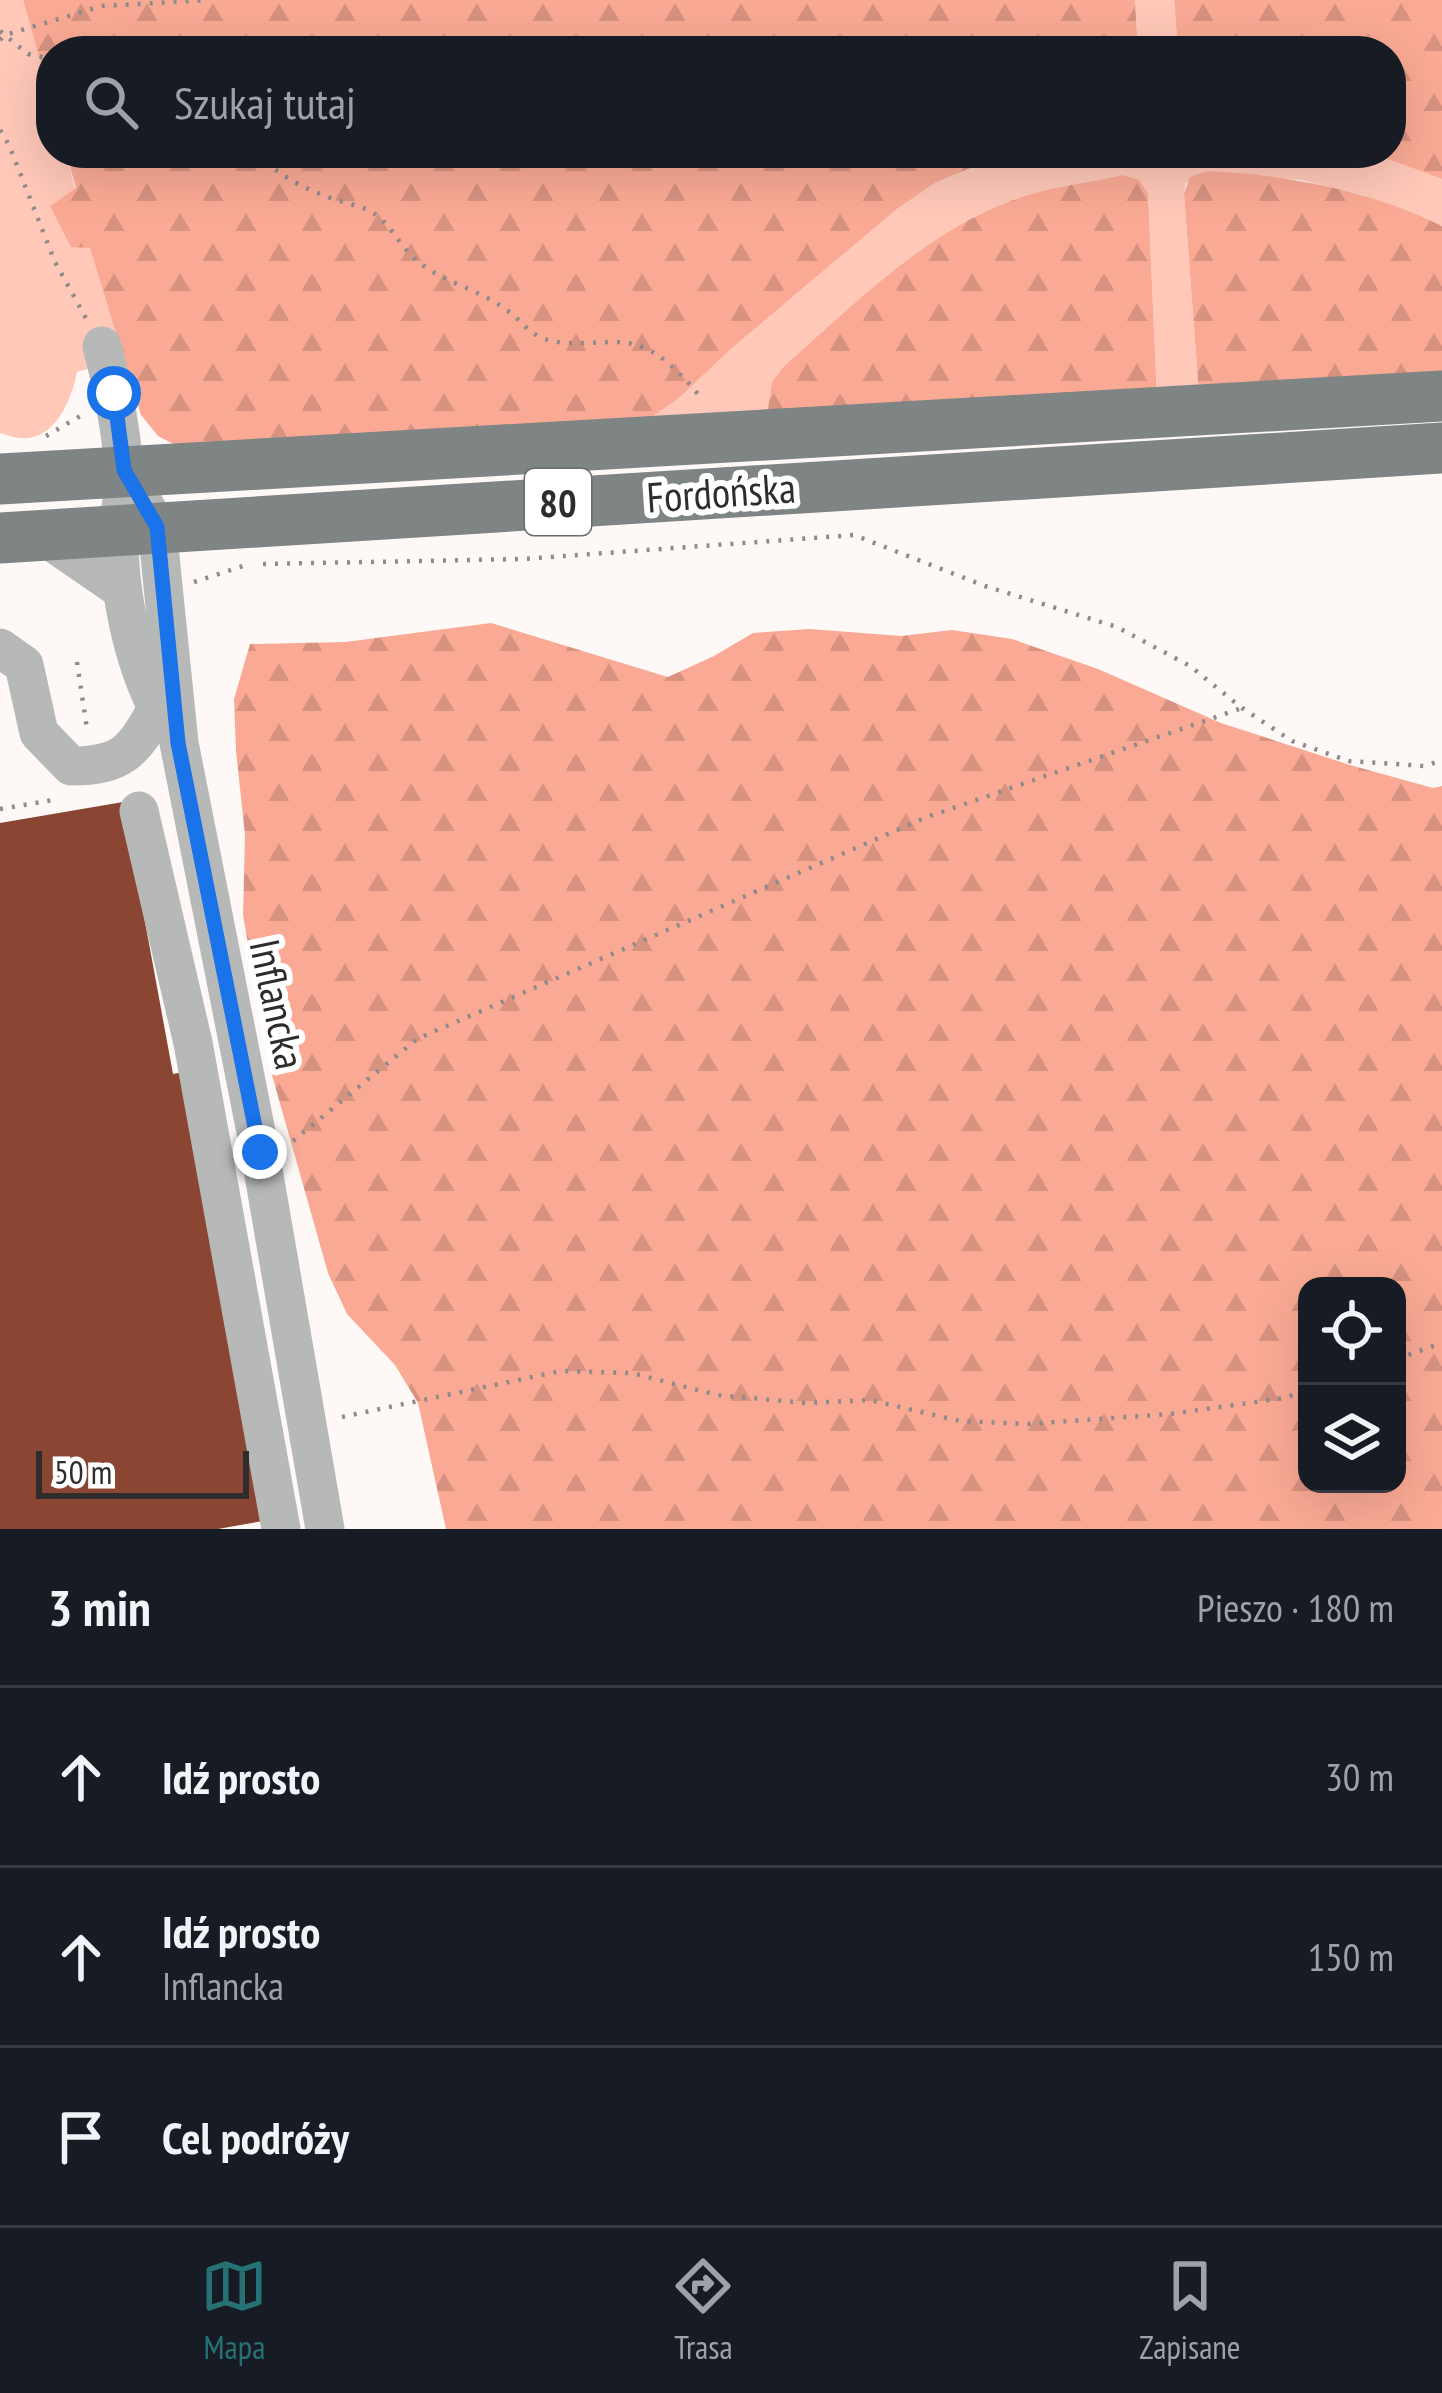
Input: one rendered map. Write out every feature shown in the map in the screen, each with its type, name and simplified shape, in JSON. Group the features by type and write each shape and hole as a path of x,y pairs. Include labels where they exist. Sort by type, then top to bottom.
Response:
{"main road":[{"name":"Fordońska","path":"17,461 124,470 1442,396"},
{"name":"Fordońska","path":"21,537 1442,448"}],"street":[{"path":"102,346 138,528"},
{"name":"Inflancka","path":"138,528 163,586 178,743 260,1152 325,1529"},
{"name":"Inflancka","path":"138,528 122,590 157,708 178,743"},
{"path":"21,537 122,590"},
{"path":"0,648 24,665 39,733 71,766 94,779 133,748 157,708"},
{"path":"139,811 194,1051 281,1529"},
{"path":"153,872 200,860"},
{"path":"194,1051 237,1041"}],"path":[{"path":"2,35 102,6 209,0"},
{"path":"2,35 36,56"},
{"path":"0,130 55,262 102,346"},
{"path":"276,168 295,184 366,209 386,222 420,264 513,314 528,332 568,343 618,341 646,346 676,368 703,400"},
{"path":"17,461 78,415 118,413"},
{"path":"163,586 205,580 243,565 523,559 854,535 985,586 1117,627 1190,667 1292,741 1349,761 1425,766 1442,760"},
{"path":"0,809 94,779 77,662"},
{"path":"260,1152 283,1148 311,1128 417,1039 927,817 1242,708"},
{"path":"1406,1355 1442,1343"},
{"path":"306,1426 561,1371 632,1372 717,1395 806,1403 870,1400 960,1420 1027,1424 1170,1414 1298,1393"}],"shaded area":[{"path":"0,0 23,0 36,46 36,168 70,168 124,358 77,372 66,406 43,433 21,438 0,433"},
{"path":"1135,0 1174,0 1177,36 1137,36"},
{"path":"1406,166 1442,179 1442,226 1362,195 1301,180 1208,171 1186,183 1199,395 1157,398 1148,193 1122,175 1042,191 995,207 929,244 840,316 772,382 886,414 646,421 678,399 897,209 935,183 970,168"}],"green space":[{"path":"23,0 1135,0 1137,36 36,36 36,46"},
{"path":"1174,0 1442,0 1442,179 1406,166 1406,36 1177,36"},
{"path":"70,168 970,168 935,183 897,209 678,399 646,421 181,448 158,436 141,415 90,248 71,247 50,206 76,188"},
{"path":"1208,171 1328,186 1442,226 1442,379 1199,395 1184,193 1190,177"},
{"path":"1122,175 1139,180 1148,193 1157,398 886,414 768,409 772,382 783,367 929,244 995,207 1031,194"},
{"path":"491,623 668,677 753,633 810,629 901,636 952,630 1012,639 1098,669 1221,723 1350,765 1433,788 1442,786 1442,1529 446,1529 418,1403 395,1365 347,1314 328,1273 270,1068 243,915 245,835 234,699 250,644 345,642"}],"building":[{"path":"123,802 173,1074 195,1070 274,1519 218,1529 0,1529 0,823"}],"route":[{"path":"114,393 124,470 157,527 178,743 260,1152"}]}
